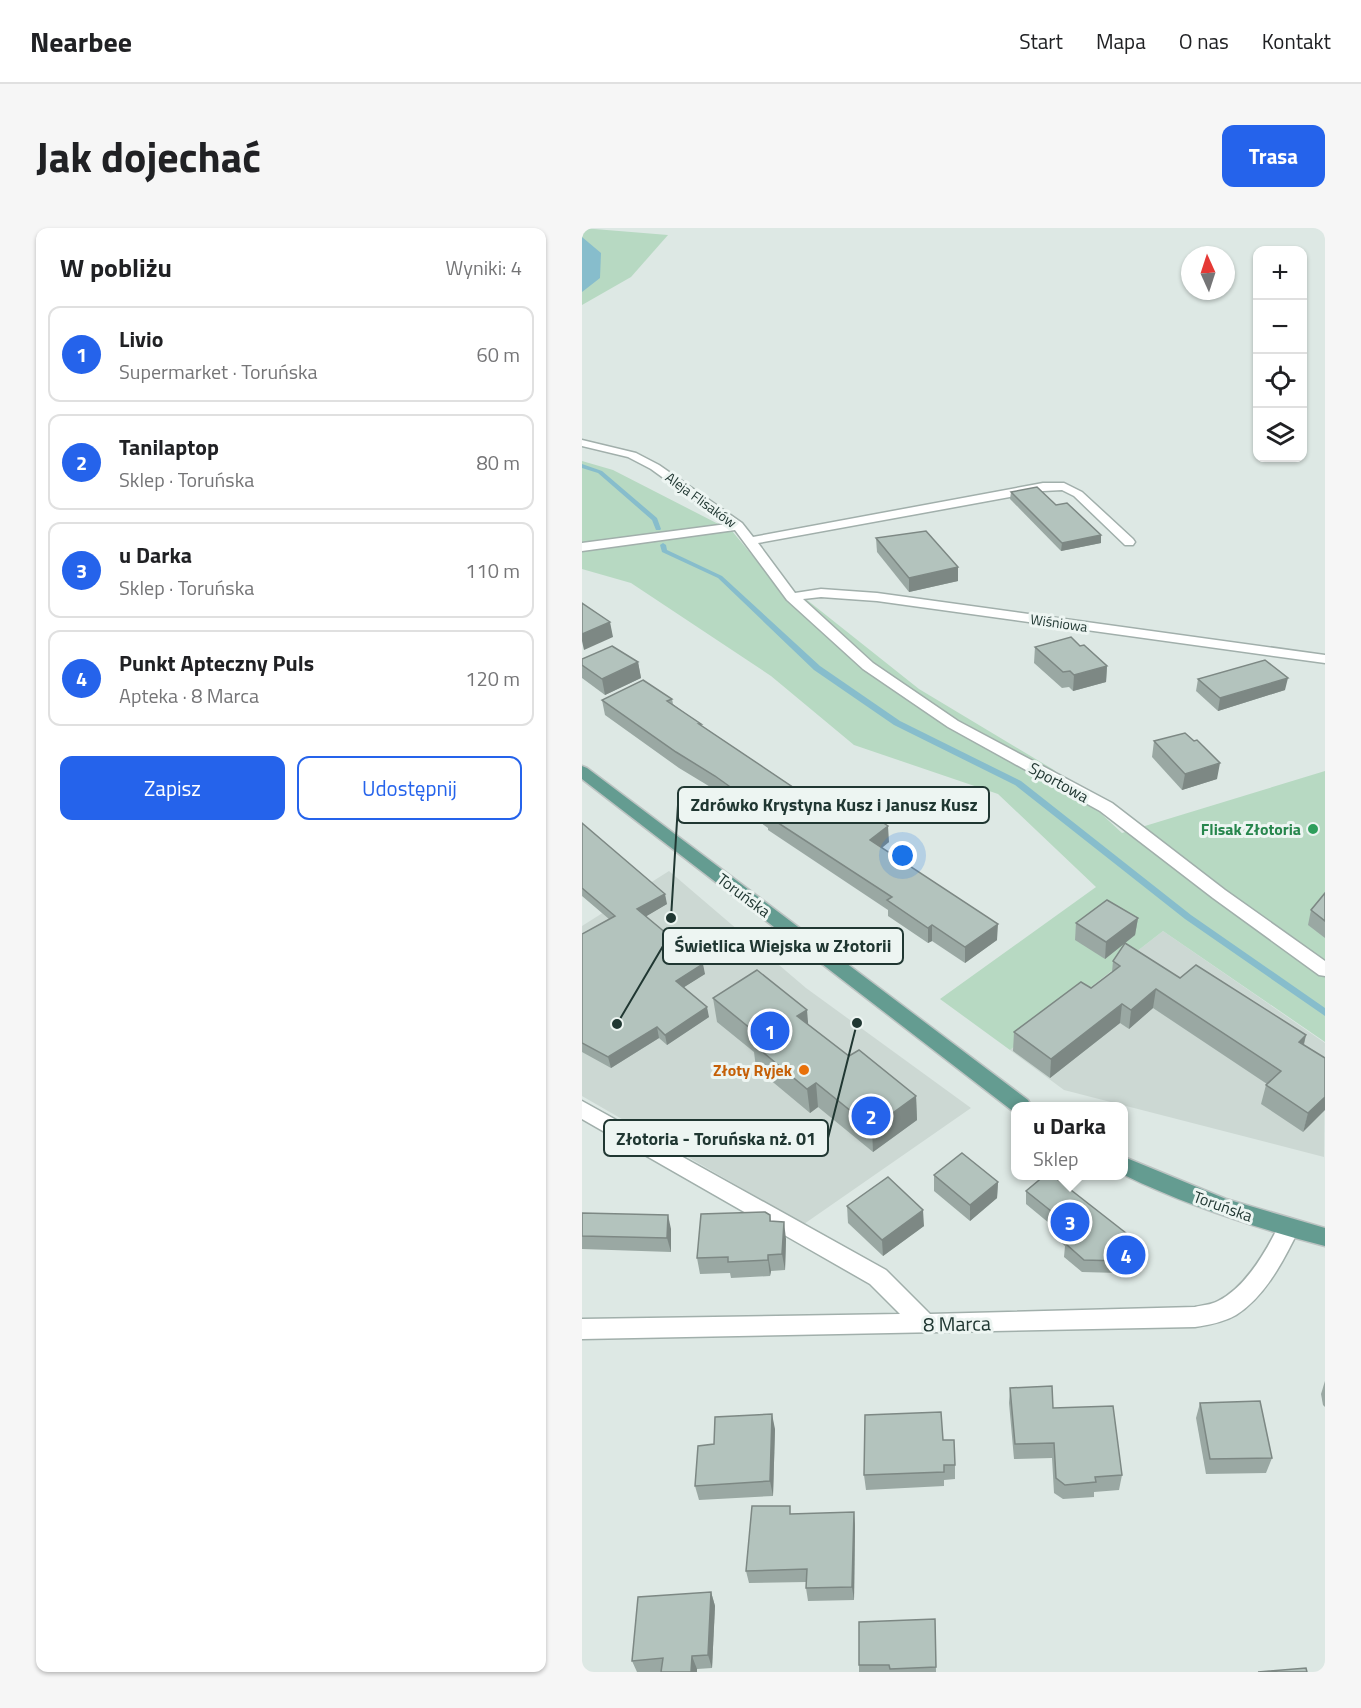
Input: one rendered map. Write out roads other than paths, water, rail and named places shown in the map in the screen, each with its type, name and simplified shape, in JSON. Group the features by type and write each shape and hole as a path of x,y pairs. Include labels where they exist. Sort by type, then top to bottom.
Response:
{"main road":[{"name":"Toruńska","path":"582,771 1014,1102"},
{"name":"Toruńska","path":"1128,1167 1202,1200 1325,1237"}],"street":[{"name":"Aleja Flisaków","path":"582,443 632,455 655,467 738,526 792,597"},
{"path":"750,541 1043,487 1064,486 1078,494 1129,542"},
{"path":"582,547 738,526"},
{"name":"Wiśniowa","path":"792,597 821,593 877,597 1325,659"},
{"name":"Sportowa","path":"792,597 868,666 953,724 1106,807 1219,894 1325,970"},
{"path":"582,1109 878,1277 925,1324"},
{"name":"8 Marca","path":"582,1329 1166,1320 1215,1313 1228,1307 1246,1292 1283,1242 1289,1227"}],"water":[{"path":"582,237 601,253 600,278 582,292"}],"waterway":[{"path":"582,466 600,472 655,519 658,529"},
{"path":"663,545 664,551 720,577 817,668 897,723 1018,783 1188,917 1325,1013"}],"place":[{"name":"Flisak Złotoria","path":"1313,829"},
{"name":"Zdrówko Krystyna Kusz i Janusz Kusz","path":"671,918"},
{"name":"Złotoria - Toruńska nż. 01","path":"857,1023"},
{"name":"Świetlica Wiejska w Złotorii","path":"617,1024"},
{"name":"Livio","path":"770,1031"},
{"name":"Złoty Ryjek","path":"804,1070"},
{"name":"Tanilaptop","path":"871,1116"},
{"name":"u Darka","path":"1070,1222"},
{"name":"Punkt Apteczny Puls","path":"1126,1255"}]}
